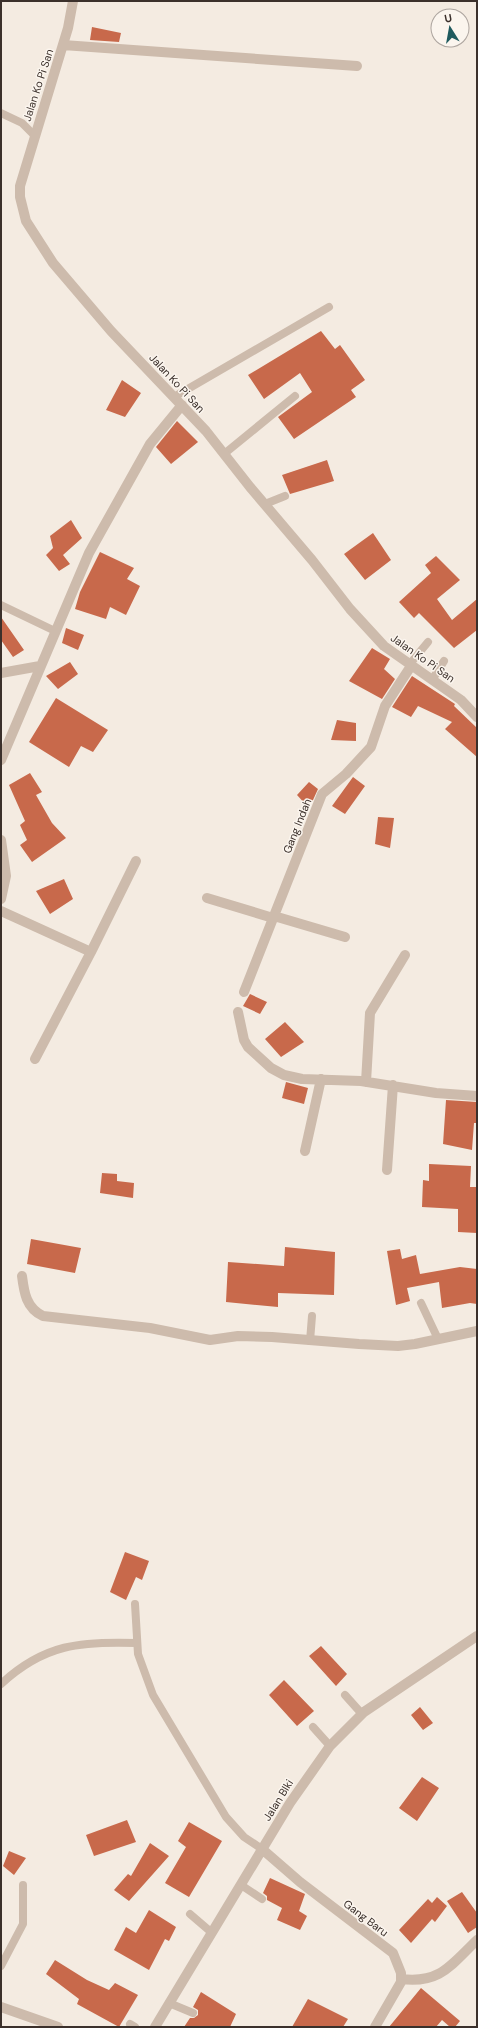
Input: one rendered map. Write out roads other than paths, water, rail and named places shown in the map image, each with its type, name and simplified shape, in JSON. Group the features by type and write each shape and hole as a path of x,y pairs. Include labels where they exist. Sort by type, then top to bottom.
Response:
{"street":[{"name":"Jalan Ko Pi San","path":"73,1 63,45 24,173 20,197 22,208 30,230 53,263 111,331 182,405 363,624 384,646 461,700 477,717"},
{"path":"63,45 357,66"},
{"path":"1,760 3,751 89,553 129,479 150,444 182,405"},
{"name":"Gang Indah","path":"244,992 322,794 346,774 371,748 386,706 410,665"},
{"path":"1,673 40,666"},
{"path":"1,840 6,876 1,899"},
{"path":"35,1059 91,952 136,861"},
{"path":"207,898 345,938"},
{"path":"1,911 91,952"},
{"path":"366,1082 370,1013 405,955"},
{"path":"238,1012 244,1040 248,1047 272,1068 289,1076 366,1082 393,1085 436,1093 477,1096"},
{"path":"305,1151 321,1079"},
{"path":"387,1170 393,1085"},
{"path":"22,1276 27,1300 35,1312 43,1316 150,1328 210,1340 253,1336 398,1346 477,1331"},
{"name":"Jalan Blki","path":"155,2027 300,1787 330,1746 362,1714 477,1636"},
{"name":"Gang Baru","path":"262,1849 300,1882 388,1949 396,1960 401,1979"},
{"path":"375,2027 398,1991 401,1979 418,1981 441,1974 477,1940"},
{"path":"1,2007 58,2027"}],"lane":[{"path":"1,113 22,123 35,136"},
{"path":"174,397 329,307"},
{"path":"224,454 295,396"},
{"path":"265,504 285,496"},
{"path":"1,606 55,631"},
{"path":"410,665 428,642"},
{"path":"432,680 444,661"},
{"path":"420,1303 438,1339"},
{"path":"310,1341 312,1316"},
{"path":"135,1604 138,1654 154,1695 226,1817 244,1837 262,1849"},
{"path":"1,1684 40,1655 59,1648 82,1643 137,1643"},
{"path":"346,1695 362,1714"},
{"path":"313,1727 330,1746"},
{"path":"1,1966 23,1924 23,1885"},
{"path":"241,1885 262,1899"},
{"path":"190,1914 212,1932"},
{"path":"169,2003 192,2013"}]}
